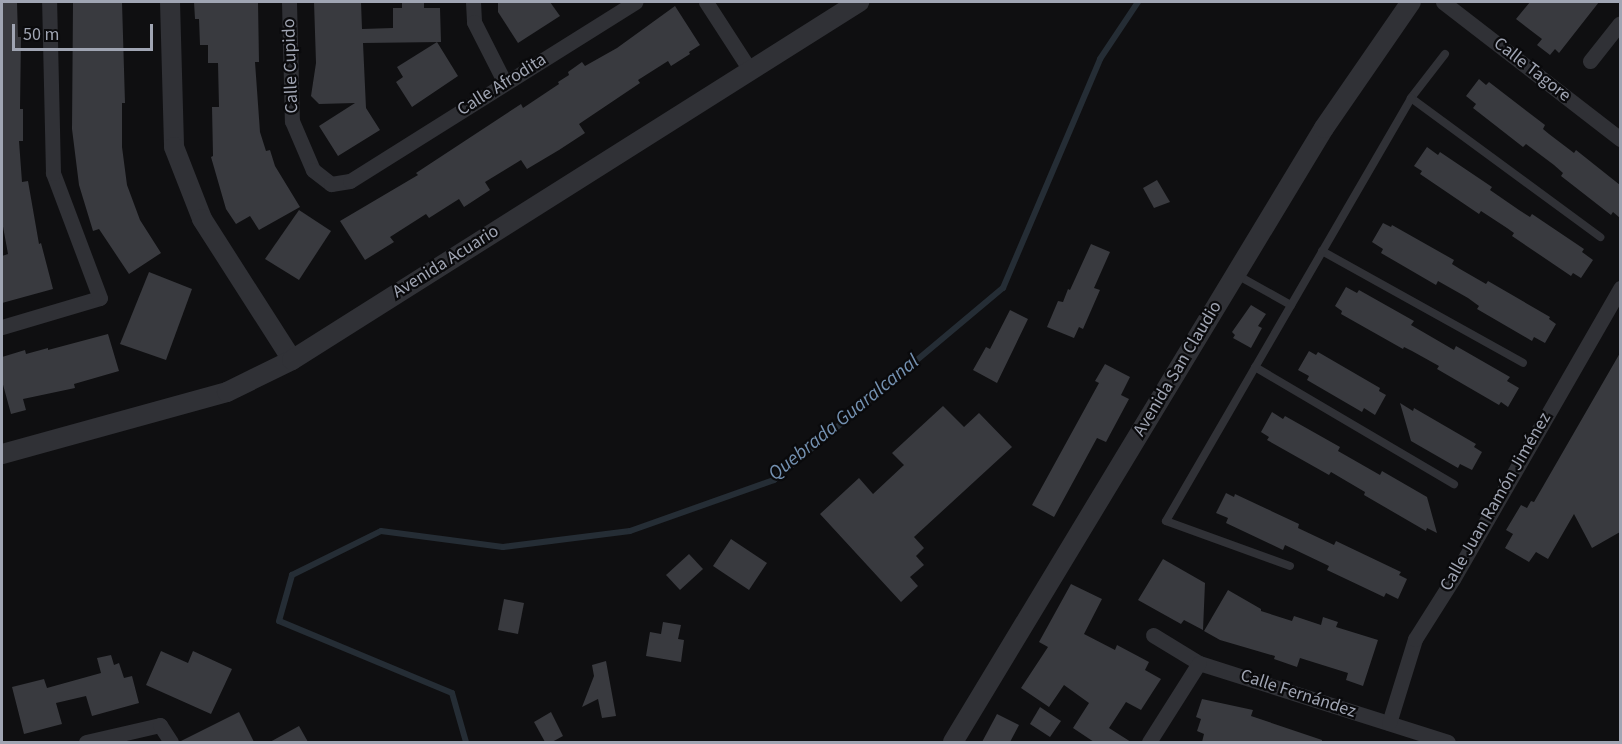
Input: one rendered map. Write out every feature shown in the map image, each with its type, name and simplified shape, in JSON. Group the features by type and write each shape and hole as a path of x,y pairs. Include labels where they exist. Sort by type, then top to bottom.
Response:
{"street":[{"path":"2,327 100,298 53,173 49,2"},
{"path":"170,2 174,147 202,219 291,360"},
{"name":"Calle Cupido","path":"289,2 292,121 313,170 331,184 350,180 369,168"},
{"path":"473,2 474,22 505,83"},
{"name":"Calle Afrodita","path":"369,168 635,2"},
{"path":"706,2 750,70"},
{"name":"Avenida Acuario","path":"2,453 227,392 291,360 859,2"},
{"name":"Avenida San Claudio","path":"954,742 1324,128 1411,2"},
{"name":"Calle Tagore","path":"1443,2 1620,139"},
{"path":"1590,61 1620,23"},
{"name":"Calle Juan Ramón Jiménez","path":"1389,723 1415,639 1453,579 1620,288"},
{"name":"Calle Fernández","path":"1153,635 1199,663 1448,742"},
{"path":"1149,742 1199,663"},
{"path":"86,742 160,725 171,742"}],"lane":[{"path":"1290,566 1166,521 1411,98 1445,54"},
{"path":"1411,98 1600,237"},
{"path":"1322,251 1523,363"},
{"path":"1235,274 1291,304"},
{"path":"1255,367 1454,484"}],"building":[{"path":"2,2 17,2 18,37 21,37 20,109 23,109 23,141 19,141 22,182 28,181 39,244 41,243 53,289 2,303 2,256 8,254 2,221"},
{"path":"73,2 122,2 125,103 122,103 122,147 127,185 140,220 161,253 129,274 99,229 93,231 79,185 72,129"},
{"path":"194,2 258,2 259,62 255,62 260,132 266,151 270,150 275,166 300,207 259,230 250,216 236,224 226,209 211,157 213,156 212,107 219,107 218,63 208,63 208,45 200,45 199,19 195,19"},
{"path":"314,2 361,2 362,29 393,28 393,8 402,8 402,2 424,2 424,8 440,8 441,42 363,43 366,108 380,130 338,156 319,126 355,103 319,104 311,96 316,63"},
{"path":"498,2 550,2 560,16 518,43 498,12"},
{"path":"1530,2 1599,2 1559,53 1555,49 1550,55 1537,45 1542,39 1516,19"},
{"path":"675,6 700,45 689,52 690,54 671,66 668,61 638,80 640,83 579,124 585,133 559,150 527,169 521,160 485,182 490,190 464,207 459,199 429,218 426,214 390,237 394,242 365,260 340,221 418,175 416,173 521,104 523,108 559,84 558,82 569,75 568,72 582,62 585,66 617,48"},
{"path":"437,42 458,76 412,107 396,82 403,77 397,67"},
{"path":"1479,79 1486,85 1489,82 1545,125 1543,129 1549,134 1574,153 1576,150 1620,185 1620,218 1613,212 1611,215 1561,176 1563,173 1554,165 1526,144 1523,147 1473,108 1476,104 1466,96"},
{"path":"1427,147 1438,155 1440,152 1492,187 1490,190 1519,210 1530,217 1532,214 1584,249 1582,252 1593,260 1581,278 1573,273 1571,276 1512,236 1514,233 1507,228 1481,211 1479,214 1420,174 1422,171 1414,166"},
{"path":"1157,180 1170,202 1154,208 1143,188"},
{"path":"299,210 331,231 299,280 265,259"},
{"path":"1383,223 1391,227 1392,225 1454,260 1452,264 1460,269 1486,284 1488,281 1550,317 1549,319 1556,324 1545,343 1534,337 1532,341 1477,309 1479,306 1468,298 1438,281 1436,285 1381,253 1383,249 1372,242"},
{"path":"1091,244 1110,252 1094,288 1100,290 1083,329 1079,327 1074,338 1047,327 1058,301 1063,302 1068,289 1070,290"},
{"path":"149,272 192,289 166,360 120,344"},
{"path":"1346,287 1357,293 1359,290 1414,321 1411,325 1454,350 1456,346 1510,377 1507,381 1519,388 1508,407 1501,402 1499,405 1437,369 1439,366 1404,347 1403,349 1341,314 1342,311 1335,306"},
{"path":"1251,305 1266,314 1258,326 1262,328 1251,348 1233,338 1235,335 1232,332"},
{"path":"1010,310 1028,319 997,383 973,370 986,347 990,349"},
{"path":"108,334 119,371 74,384 75,388 23,399 26,410 11,414 2,381 2,357 25,350 26,354 48,348 48,350"},
{"path":"1309,351 1316,355 1318,352 1380,388 1379,391 1386,395 1375,415 1364,408 1362,412 1307,380 1309,376 1298,370"},
{"path":"1620,353 1620,532 1592,548 1574,514 1548,559 1536,552 1529,562 1505,548 1513,534 1506,530 1521,505 1527,508 1531,501 1534,502"},
{"path":"1105,364 1130,377 1121,395 1129,399 1106,442 1097,438 1054,517 1032,505 1099,383 1095,381"},
{"path":"1400,403 1413,411 1414,408 1476,444 1474,447 1482,452 1472,470 1460,464 1458,468 1411,441"},
{"path":"943,406 964,427 979,413 1012,447 914,537 924,548 916,556 924,565 910,577 918,586 901,602 820,514 859,478 873,494 904,465 892,453"},
{"path":"1272,412 1283,419 1285,416 1340,447 1338,451 1380,475 1382,471 1427,497 1437,533 1427,528 1426,531 1364,495 1365,492 1331,472 1329,475 1267,440 1269,437 1261,432"},
{"path":"1226,493 1234,497 1235,494 1299,524 1298,528 1334,545 1336,541 1401,572 1399,575 1407,579 1398,599 1386,593 1384,597 1327,570 1329,566 1285,545 1283,550 1226,523 1228,518 1216,513"},
{"path":"731,539 767,563 749,590 713,566"},
{"path":"689,554 703,569 680,590 666,575"},
{"path":"1163,559 1205,583 1203,630 1184,620 1181,624 1138,600"},
{"path":"1071,584 1102,599 1084,634 1115,650 1117,645 1149,662 1145,670 1161,679 1141,710 1126,702 1109,728 1131,742 1094,742 1073,728 1089,703 1064,685 1049,707 1021,688 1048,647 1039,642"},
{"path":"1228,590 1261,611 1292,621 1294,616 1321,625 1323,617 1338,622 1336,627 1378,640 1363,686 1346,680 1348,673 1300,658 1297,667 1274,659 1275,656 1220,640 1204,631"},
{"path":"504,599 524,603 518,634 498,630"},
{"path":"663,622 681,625 678,639 684,640 681,662 646,656 650,632 661,634"},
{"path":"161,651 188,663 193,651 232,669 211,714 146,685"},
{"path":"111,655 114,665 119,663 124,678 132,676 139,703 92,716 86,696 56,703 62,724 24,734 12,687 44,679 47,688 101,673 97,658"},
{"path":"606,661 616,716 602,718 598,699 582,707 594,676 592,665"},
{"path":"1202,699 1253,710 1251,716 1322,740 1322,742 1202,742 1204,734 1197,731 1201,719 1196,717"},
{"path":"1040,707 1061,721 1050,737 1030,724"},
{"path":"239,712 254,742 181,742 181,741"},
{"path":"551,712 563,736 552,742 545,742 534,722"},
{"path":"997,714 1019,725 1010,742 982,742"},
{"path":"299,726 308,742 270,742"}],"waterway":[{"name":"Quebrada Guaralcanal","path":"466,742 452,693 279,621 292,575 381,531 503,547 630,531 774,480 1003,288 1100,59 1138,2"}]}
